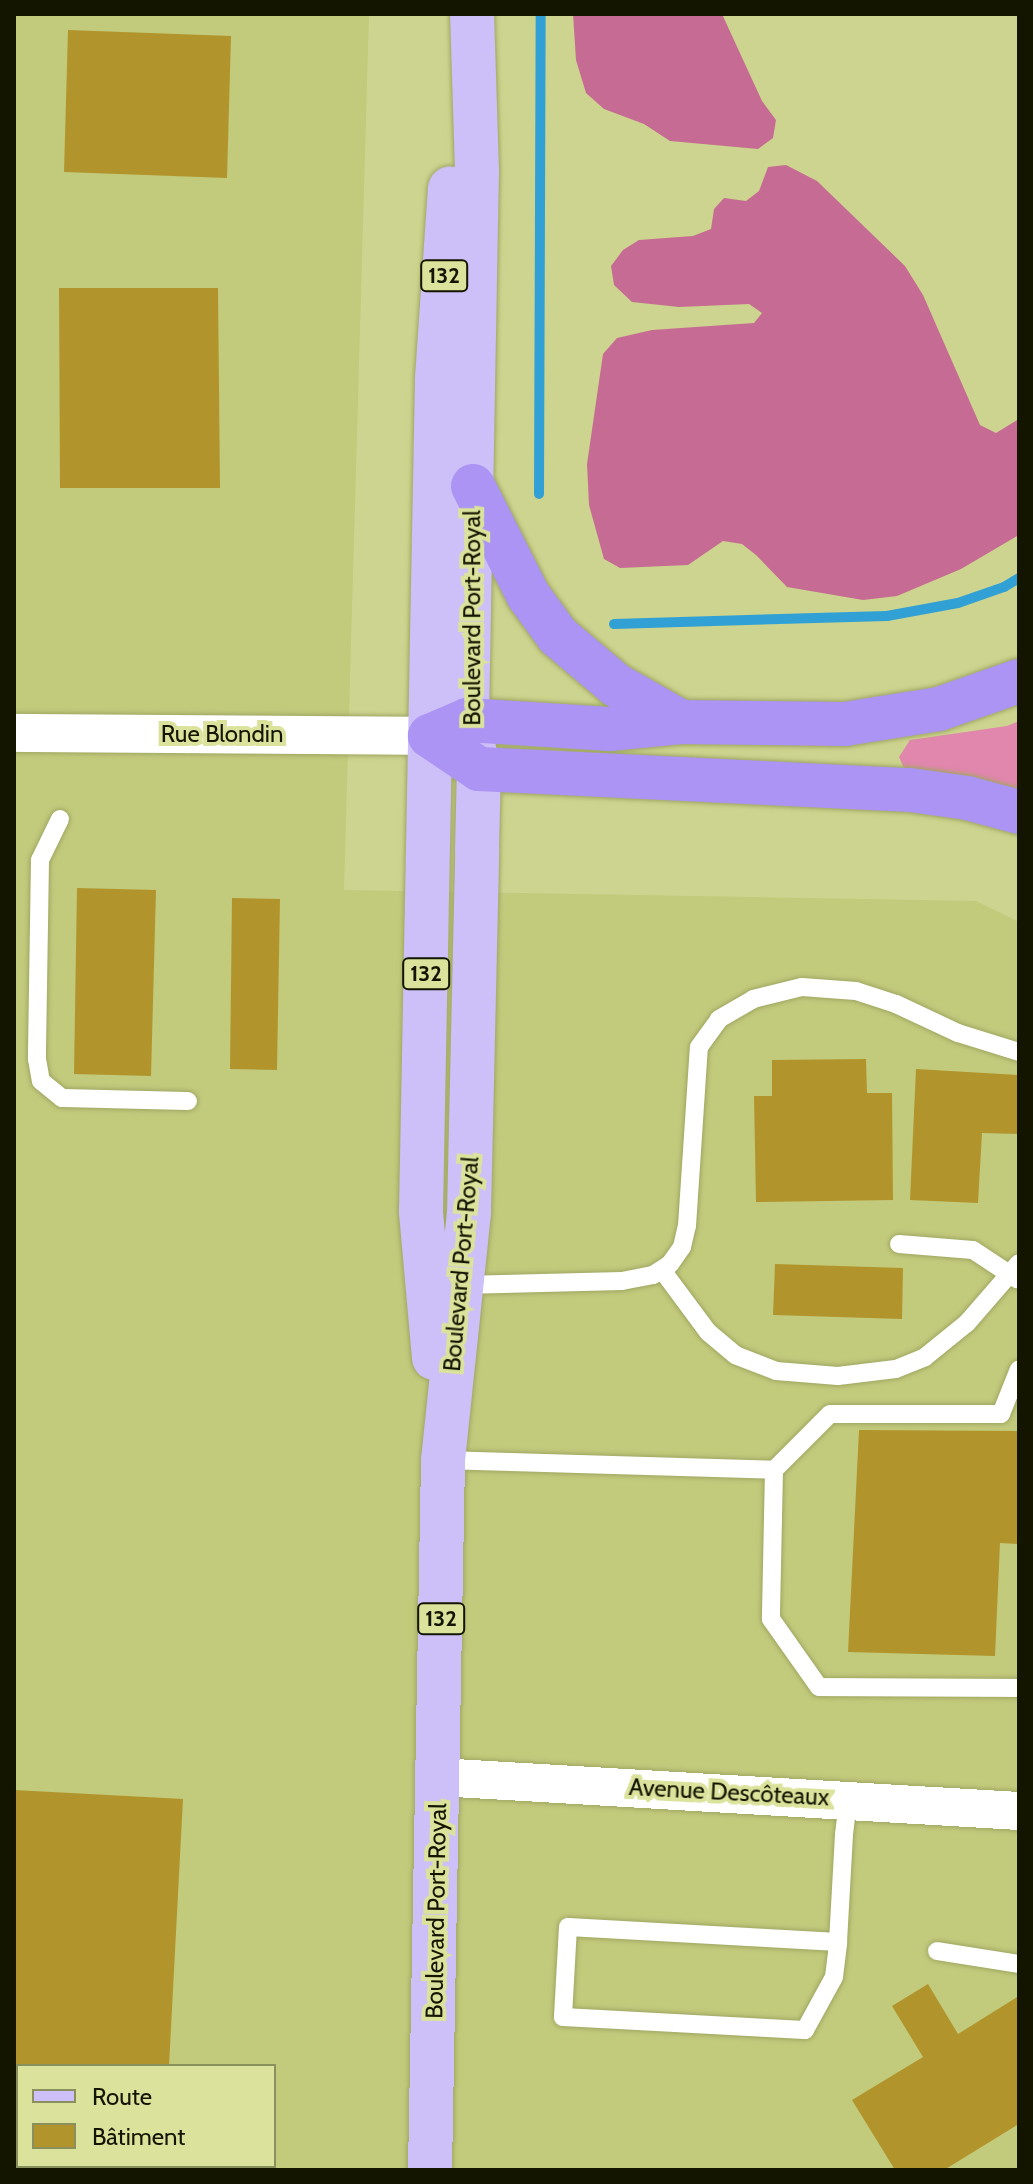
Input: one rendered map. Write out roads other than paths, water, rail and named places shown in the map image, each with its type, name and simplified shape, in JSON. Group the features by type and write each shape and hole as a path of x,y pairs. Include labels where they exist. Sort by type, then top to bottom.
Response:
{"highway":[{"path":"473,486 545,621 569,648 606,677 681,722"},
{"path":"449,728 610,729 681,722 792,726 882,720 951,706 1019,681"},
{"path":"449,728 479,769 910,790 967,798 1019,812"}],"main road":[{"name":"Boulevard Port-Royal","path":"449,728 437,378 463,14"},
{"name":"Boulevard Port-Royal","path":"430,2170 444,1284 421,1211 449,728 473,486 477,171 472,14"},
{"name":"Boulevard Port-Royal","path":"444,1284 469,1213 479,769"}],"street":[{"name":"Rue Blondin","path":"14,733 449,728"},
{"name":"Avenue Descôteaux","path":"438,1777 1019,1811"}],"lane":[{"path":"60,819 40,860 37,1059 41,1081 62,1098 188,1101"},
{"path":"444,1284 643,1279 662,1270 677,1256 685,1237 699,1047 711,1028 729,1011 785,989 837,989 876,997 958,1033 1019,1052"},
{"path":"662,1270 708,1332 735,1355 776,1371 838,1376 896,1369 925,1357 967,1323 1016,1273 973,1250 899,1244"},
{"path":"1019,1369 1001,1414 830,1414 774,1470 771,1619 819,1687 1019,1688"},
{"path":"443,1460 774,1470"},
{"path":"838,1942 568,1927 563,2017 805,2030 834,1977 838,1942 848,1799"},
{"path":"937,1951 1019,1964"}],"waterway":[{"path":"539,494 541,14"},
{"path":"614,624 887,616 958,603 1004,587 1019,578"}]}
